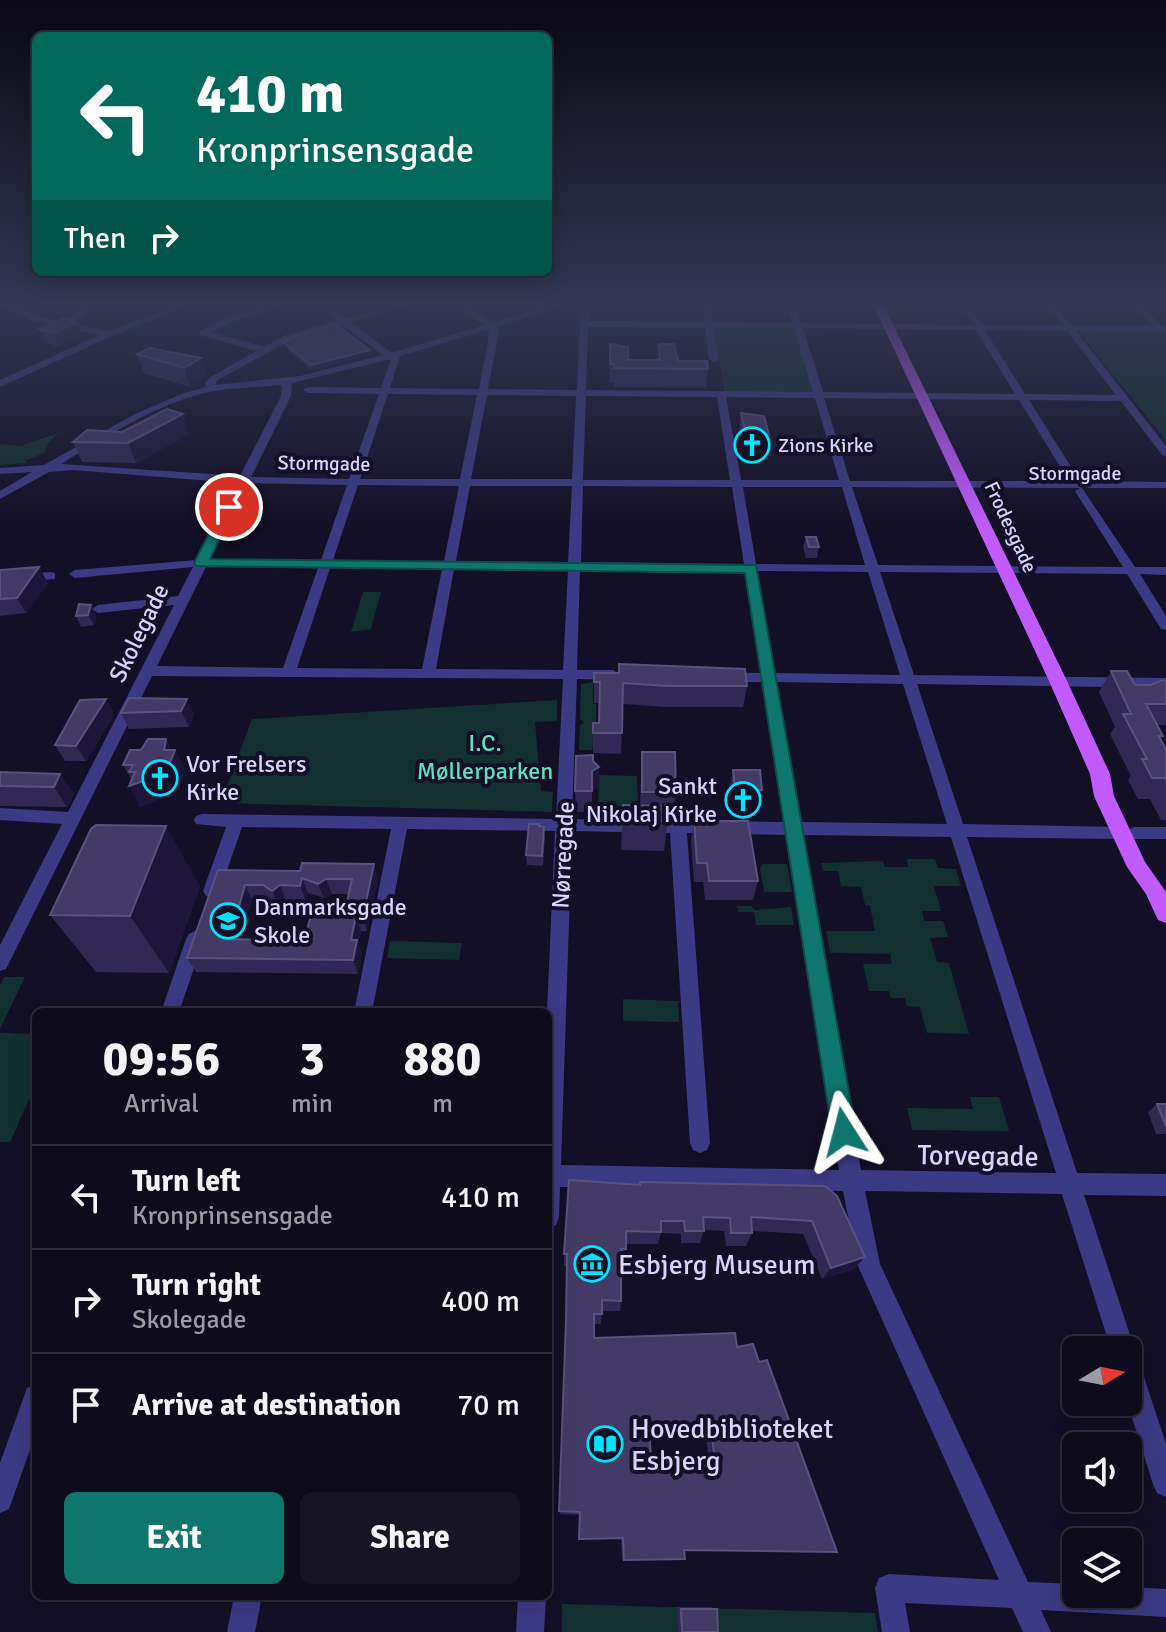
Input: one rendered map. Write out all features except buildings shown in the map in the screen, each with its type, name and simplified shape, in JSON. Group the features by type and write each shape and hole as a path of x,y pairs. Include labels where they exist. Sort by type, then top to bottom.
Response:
{"main road":[{"name":"Frodesgade","path":"914,378 1058,681 1100,774 1104,796 1128,833 1137,867 1154,889 1166,914"}],"street":[{"path":"211,389 215,378"},
{"path":"0,496 185,396 211,389 298,378"},
{"path":"289,671 389,378"},
{"path":"428,672 485,378"},
{"name":"Nørregade","path":"552,1129 582,378"},
{"path":"814,378 846,486 1118,1336"},
{"path":"1011,378 1166,626"},
{"path":"1108,378 1166,453"},
{"name":"Skolegade","path":"0,963 286,396 287,381"},
{"path":"275,383 277,410"},
{"path":"308,390 1123,398"},
{"path":"721,394 852,1182 869,1266 1037,1632"},
{"name":"Stormgade","path":"0,471 54,467 243,480 354,482 1166,488"},
{"path":"75,574 201,563 1166,571"},
{"path":"0,580 51,576"},
{"path":"98,609 182,600"},
{"path":"147,671 627,675"},
{"path":"705,677 1166,683"},
{"path":"0,814 74,818"},
{"path":"202,820 1166,833"},
{"path":"171,1008 236,820"},
{"path":"364,1008 400,823"},
{"path":"678,826 700,1143"},
{"name":"Torvegade","path":"552,1176 1166,1185"},
{"path":"0,1500 32,1408"},
{"path":"1142,1409 1166,1484"},
{"path":"896,1632 889,1588 1166,1603"},
{"path":"241,1632 247,1600"},
{"path":"530,1632 532,1600"}],"green space":[{"path":"722,378 811,378 815,392 725,392"},
{"path":"1116,378 1166,378 1166,440"},
{"path":"59,433 49,442 44,453 25,461 28,463 0,465 0,444 20,446"},
{"path":"363,592 381,592 371,629 351,632"},
{"path":"593,682 596,742 593,742 592,750 579,750 580,726 584,722 580,719 581,684"},
{"name":"I.C. Møllerparken","path":"557,700 557,721 535,722 541,791 553,792 552,812 221,803 252,719"},
{"path":"599,775 637,776 638,806 598,806"},
{"path":"907,859 935,859 938,868 956,869 961,886 934,886 941,911 922,911 924,921 943,921 948,937 930,938 937,962 949,963 969,1034 927,1033 920,1007 907,1006 905,998 891,998 889,991 869,991 863,964 892,964 890,954 830,953 826,931 875,931 870,906 865,905 861,887 841,886 838,871 823,871 821,863 883,861 885,867 908,867"},
{"path":"763,864 787,864 792,892 764,892 760,868"},
{"path":"737,906 751,906 755,910 791,907 794,925 756,925 754,912 738,912"},
{"path":"390,941 462,943 459,960 387,958"},
{"path":"4,977 25,977 0,1029 0,985"},
{"path":"623,999 678,1001 679,1022 623,1021"},
{"path":"0,1033 32,1034 32,1093 10,1142 0,1142"},
{"path":"970,1097 999,1097 1009,1131 912,1130 907,1108 973,1109"},
{"path":"562,1604 875,1613 878,1632 562,1632"}],"place":[{"name":"Zions Kirke","path":"752,445"},
{"name":"Vor Frelsers Kirke","path":"160,778"},
{"name":"Sankt Nikolaj Kirke","path":"743,800"},
{"name":"Danmarksgade Skole","path":"228,921"},
{"name":"Esbjerg Museum","path":"592,1264"},
{"name":"Hovedbiblioteket Esbjerg","path":"605,1444"}],"route":[{"path":"229,507 201,563 751,568 844,1132"}]}
